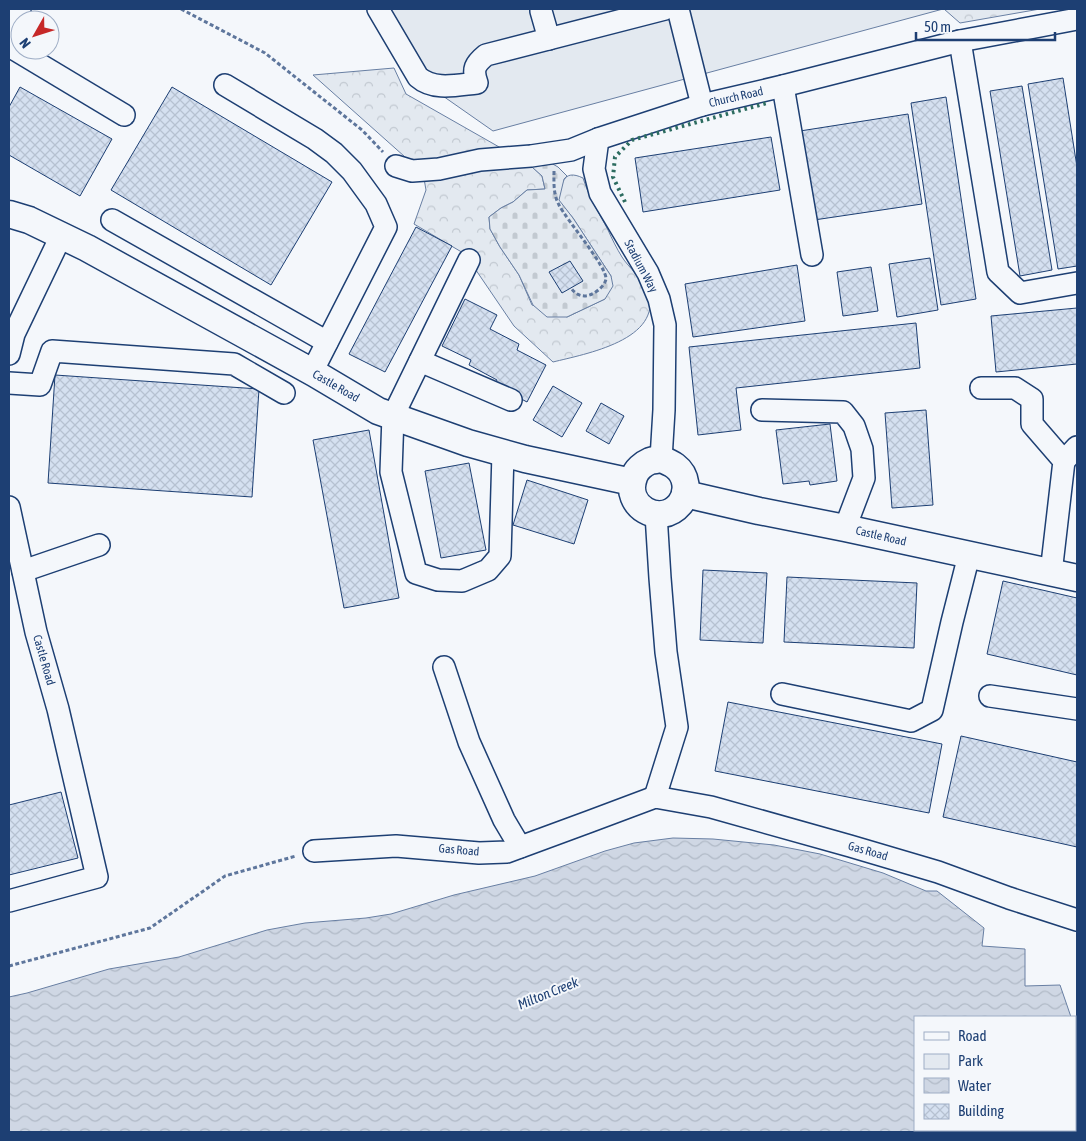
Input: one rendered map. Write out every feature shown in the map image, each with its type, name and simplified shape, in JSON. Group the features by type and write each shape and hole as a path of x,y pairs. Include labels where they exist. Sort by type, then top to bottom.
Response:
{"main road":[{"name":"Castle Road","path":"9,214 29,220 138,275 378,410 503,453 632,482"},
{"path":"661,459 680,470 686,485 685,494 677,507 664,514 656,514 640,507 632,491 632,482 641,466 661,459"},
{"name":"Castle Road","path":"685,494 1077,578"}],"street":[{"path":"9,28 20,9"},
{"path":"378,9 418,77 424,82 442,86 477,83 474,74 475,66 486,55 665,9"},
{"path":"541,9 549,39"},
{"path":"678,9 702,104"},
{"name":"Church Road","path":"396,166 412,171 480,160 531,156 562,151 702,104 960,42 1077,19"},
{"path":"960,42 998,272 1020,293 1077,283"},
{"path":"9,46 124,115"},
{"path":"225,85 316,139 334,152 352,171 376,204 386,227 312,372"},
{"path":"783,86 812,254"},
{"name":"Stadium Way","path":"598,139 594,169 600,193 648,273 659,299 665,326 664,410 661,459"},
{"path":"112,220 327,342"},
{"path":"9,354 14,334 61,236"},
{"path":"469,260 393,416 391,472 416,572 438,580 462,581 488,570 500,556 503,453"},
{"path":"9,383 40,385 52,351 234,364 284,393"},
{"path":"420,361 511,400"},
{"path":"981,388 1015,388 1032,399 1032,424 1071,454 1050,573"},
{"path":"762,410 843,412 854,426 862,450 864,478 845,528"},
{"name":"Castle Road","path":"9,507 36,632 54,696 97,877 9,901"},
{"path":"655,797 677,727 666,652 656,514"},
{"path":"22,571 99,545"},
{"path":"782,694 910,721 932,710 969,555"},
{"path":"444,667 469,742 504,820 520,847"},
{"path":"990,696 1077,709"},
{"name":"Gas Road","path":"314,851 396,846 507,852 655,797 711,807 850,846 938,872 1077,920"}],"path":[{"path":"181,9 265,53 362,130 396,166"},
{"path":"562,151 554,192 558,204 598,262 606,281 595,293 588,296 580,296 571,288"},
{"path":"9,966 150,928 225,876 314,851"}],"green space":[{"path":"383,9 943,9 493,131 420,80"},
{"path":"944,9 1040,9 960,23"},
{"path":"394,68 406,94 529,164 542,176 545,189 527,190 513,202 501,208 489,217 490,229 519,275 532,305 567,317 605,299 611,276 573,218 558,200 562,184 567,177 576,175 583,178 591,198 620,254 644,283 648,291 650,308 644,322 633,333 601,349 553,362 514,326 465,254 414,224 426,190 423,173 313,75"},
{"path":"551,163 567,176 564,179 559,200 611,276 613,286 605,299 567,317 547,317 533,305 519,275 490,229 489,217 501,208 513,202 527,190 545,189 542,176 532,167"}],"water":[{"name":"Milton Creek","path":"673,838 713,839 774,845 820,854 883,873 926,891 937,891 984,928 982,946 1025,949 1025,986 1060,985 1071,1016 914,1016 914,1131 1076,1131 1076,1032 1077,1132 9,1132 9,997 109,969 179,957 267,930 305,923 391,914 454,895 535,876 605,851 634,843"}],"building":[{"path":"1063,78 1077,167 1077,266 1058,269 1028,84"},
{"path":"1022,86 1052,270 1020,276 990,91"},
{"path":"20,87 112,139 80,196 9,155 9,107"},
{"path":"172,87 332,182 271,285 111,190"},
{"path":"946,97 976,299 941,305 911,103"},
{"path":"908,114 922,204 814,220 800,131"},
{"path":"771,137 780,190 643,212 635,158"},
{"path":"416,227 452,246 385,372 349,354"},
{"path":"930,258 938,310 897,317 889,264"},
{"path":"570,261 583,281 562,293 549,272"},
{"path":"797,265 805,321 693,337 685,284"},
{"path":"871,267 878,311 843,316 837,272"},
{"path":"465,299 497,315 490,329 519,344 517,350 546,365 527,402 495,385 497,380 469,365 471,360 442,346"},
{"path":"1077,308 1077,364 996,372 991,316"},
{"path":"916,323 920,368 736,388 741,430 698,435 689,347"},
{"path":"55,375 259,389 252,497 48,483"},
{"path":"553,386 582,403 562,437 533,420"},
{"path":"601,403 624,416 609,444 586,431"},
{"path":"926,410 933,505 892,508 885,413"},
{"path":"830,424 837,481 810,485 809,481 783,484 776,430"},
{"path":"369,430 399,598 344,608 313,440"},
{"path":"469,463 486,550 441,558 425,471"},
{"path":"527,480 588,500 574,544 513,525"},
{"path":"703,570 767,573 763,643 700,640"},
{"path":"787,577 917,583 914,648 784,642"},
{"path":"1003,581 1077,598 1077,675 987,654"},
{"path":"728,702 942,744 929,813 715,771"},
{"path":"961,736 1077,762 1077,847 943,817"},
{"path":"61,792 78,858 9,875 9,805"}],"hedge":[{"path":"625,202 613,177 615,157 632,140 767,103"}]}
